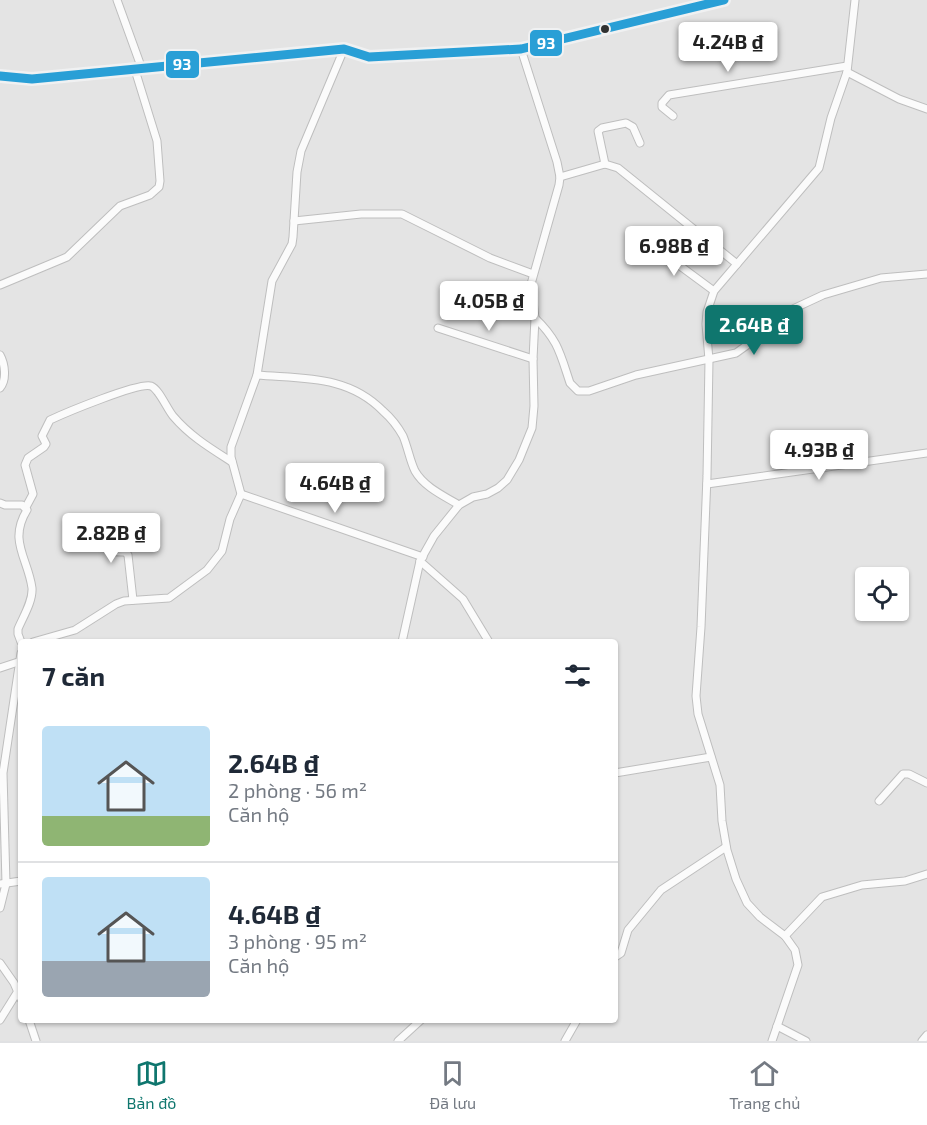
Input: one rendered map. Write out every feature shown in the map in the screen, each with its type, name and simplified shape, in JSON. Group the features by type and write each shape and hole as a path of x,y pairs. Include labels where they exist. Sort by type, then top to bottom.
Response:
{"street":[{"path":"0,285 68,257 120,206 150,195 159,187 157,141 139,69 117,0"},
{"path":"0,76 32,79 345,50 369,57 521,50 722,0"},
{"path":"771,1041 798,965 795,950 784,936 747,903 736,879 726,847 720,785 698,714 696,696 706,484 709,360 707,312 714,291 819,168 831,118 847,69 855,0"},
{"path":"44,639 75,630 116,604 133,600 169,598 207,570 222,551 240,494 232,462 231,447 257,375 269,290 275,273 292,244 297,172 301,151 345,50"},
{"path":"403,639 421,559 434,536 459,505 498,488 507,480 519,460 532,428 535,318 532,274 547,233 560,177 521,50"},
{"path":"673,116 662,107 662,103 669,96 847,69 899,99 927,109"},
{"path":"605,164 598,131 602,128 626,123 633,127 640,143"},
{"path":"560,177 605,164 618,168 737,264"},
{"path":"294,221 362,214 402,214 490,258 532,274"},
{"path":"649,243 714,291"},
{"path":"535,318 553,336 570,383 578,391 589,391 636,375 709,360 743,349 780,315 823,295 881,278 927,274"},
{"path":"438,328 533,359"},
{"path":"0,355 4,381 0,388"},
{"path":"257,375 328,380 363,394 392,419 402,435 415,471 421,480 459,505"},
{"path":"20,639 18,629 32,591 18,534 21,520 33,494 26,461 46,444 42,436 50,420 93,401 147,386 156,389 172,415 191,435 232,462"},
{"path":"706,484 927,453"},
{"path":"240,494 421,559 463,599 487,639"},
{"path":"0,503 26,507"},
{"path":"98,530 104,547 108,550 125,552 128,555 133,600"},
{"path":"0,668 18,662 12,720 1,771 3,884 0,908"},
{"path":"618,772 711,757"},
{"path":"879,801 903,774 909,774 927,783"},
{"path":"618,955 621,953 628,930 661,890 726,847"},
{"path":"784,936 822,897 862,885 905,881 927,874"},
{"path":"3,884 18,882"},
{"path":"0,963 18,993"},
{"path":"0,1020 18,996"},
{"path":"30,1023 36,1041"},
{"path":"398,1041 418,1023"},
{"path":"565,1041 575,1023"},
{"path":"777,1026 806,1041"},
{"path":"408,1032 413,1041"},
{"path":"922,1041 927,1035"}],"transit line":[{"name":"93","path":"0,76 32,79 344,49 369,57 521,49 724,0"}]}
